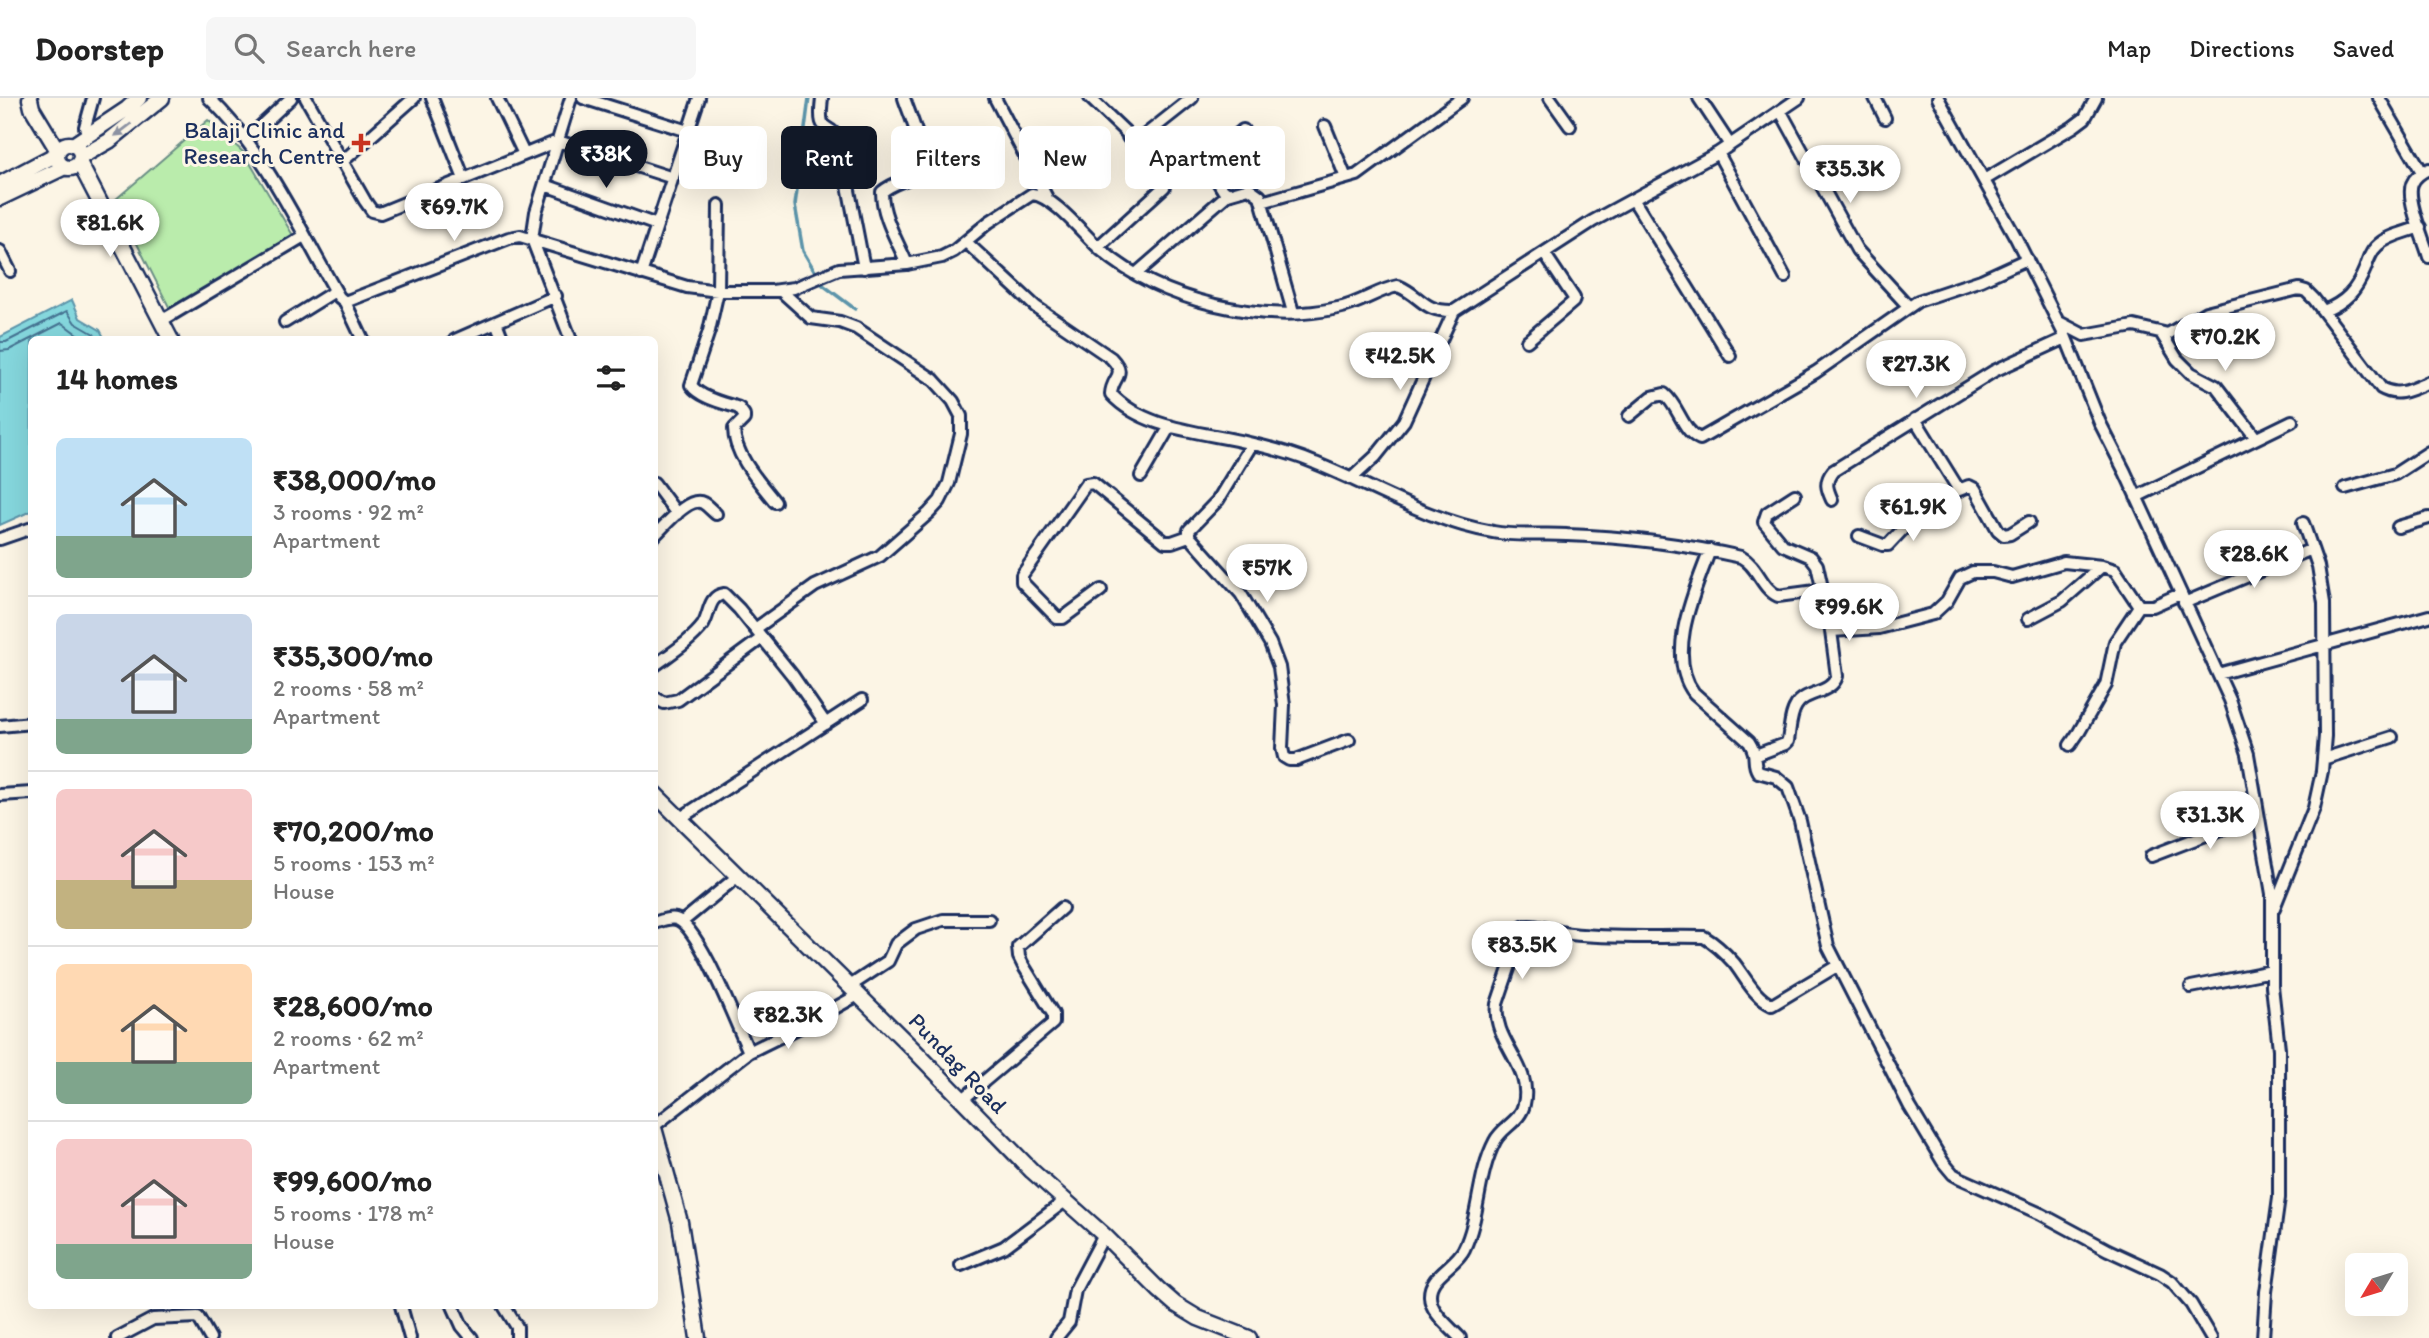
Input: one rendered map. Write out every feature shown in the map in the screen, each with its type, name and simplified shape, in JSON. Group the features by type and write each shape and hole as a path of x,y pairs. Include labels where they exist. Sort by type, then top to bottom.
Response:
{"street":[{"path":"88,135 85,127 93,98"},
{"path":"0,198 68,155 88,135 139,98"},
{"path":"0,184 39,164 109,141 162,98"},
{"path":"209,98 247,139 335,291 345,302 361,336"},
{"path":"247,139 291,98"},
{"path":"306,98 365,201 372,211 380,213 558,141 673,178"},
{"path":"342,162 414,98"},
{"path":"432,98 464,179"},
{"path":"497,98 524,154"},
{"path":"570,336 533,239 536,212 571,98"},
{"path":"583,98 679,128"},
{"path":"690,126 699,98"},
{"path":"822,98 819,119 824,128 837,136 840,144 864,268"},
{"path":"904,98 923,157 922,167 919,174 888,187 882,192 882,196 886,215 907,264"},
{"path":"995,98 1047,198 1098,247 1137,274 1209,305 1250,312 1323,311 1341,308 1398,286 1430,307 1441,311 1454,311"},
{"path":"1090,98 1125,134"},
{"path":"1157,126 1192,98"},
{"path":"1262,202 1357,175 1462,98"},
{"path":"1550,98 1570,126"},
{"path":"1699,98 1730,145"},
{"path":"1350,479 1376,456 1404,421 1454,311 1593,221 1718,153 1799,98"},
{"path":"1875,98 1885,118"},
{"path":"1938,98 2027,259 2066,338 2100,423 2230,700 2248,754 2273,911 2272,971 2279,1049 2279,1198 2263,1338"},
{"path":"1984,180 2073,127 2085,118 2096,98"},
{"path":"2379,98 2425,171 2414,179 2410,187 2429,257"},
{"path":"30,99 42,126 68,155"},
{"path":"30,99 38,104 51,121 169,336"},
{"path":"1781,112 1857,250 1909,307"},
{"path":"39,164 43,144 42,126"},
{"path":"1325,126 1346,178"},
{"path":"1718,153 1785,276"},
{"path":"641,274 679,159"},
{"path":"545,185 657,225"},
{"path":"1137,274 1228,194 1250,188 1257,192 1262,202 1293,312"},
{"path":"1098,247 1162,189"},
{"path":"1224,189 1228,194"},
{"path":"345,302 520,236 687,287 718,291 794,288 839,269 907,264 942,257 1024,197 1032,194 1047,198"},
{"path":"1633,199 1730,356"},
{"path":"719,205 718,291 709,331 691,385 693,390 738,408 743,413 744,419 734,429 736,440 744,458 775,502"},
{"path":"2323,312 2348,299 2358,286 2377,245 2420,227"},
{"path":"161,321 304,236"},
{"path":"966,242 1037,307 1103,351 1116,363 1120,374 1111,394 1128,409 1170,426 1252,444 1311,461 1419,511 1489,532 1670,542 1748,561 1769,589 1778,596 1823,590"},
{"path":"0,251 10,271"},
{"path":"1527,341 1573,302 1574,298 1544,253"},
{"path":"1629,416 1652,397 1664,394 1670,398 1690,432 1700,439 1816,372 1919,301 1981,280 2027,259"},
{"path":"2056,321 2084,335 2134,326 2168,334 2206,312 2300,289 2306,291 2381,388 2389,393 2399,394 2429,382"},
{"path":"658,699 664,703 678,700 815,586 880,556 940,502 948,483 961,433 961,416 946,391 934,380 849,324 811,318 780,290"},
{"path":"285,322 335,291"},
{"path":"464,336 556,296"},
{"path":"496,322 501,336"},
{"path":"2161,333 2177,359 2191,373 2216,386 2256,438"},
{"path":"1832,500 1826,487 1833,471 1994,372 2066,338"},
{"path":"1914,419 1959,490"},
{"path":"2136,497 2292,421"},
{"path":"1141,476 1170,426"},
{"path":"1252,444 1217,500 1189,530 1189,536 1241,594 1270,643 1279,667 1284,705 1284,757 1296,760 1349,740"},
{"path":"2345,488 2395,474 2429,452"},
{"path":"1101,590 1060,618 1053,616 1022,582 1022,575 1086,484 1094,484 1107,493 1167,543 1189,536"},
{"path":"1859,536 1888,545 1918,513 1969,486 1975,489 2004,535 2029,522"},
{"path":"658,488 677,514"},
{"path":"1756,755 1785,744 1788,741 1794,708 1798,703 1827,688 1836,681 1837,676 1823,590 1814,560 1783,545 1764,522 1767,513 1795,495"},
{"path":"658,532 692,502 698,501 716,514"},
{"path":"2398,527 2429,518"},
{"path":"2273,911 2314,808 2323,759 2325,645 2321,583 2303,523"},
{"path":"0,539 28,529"},
{"path":"2139,606 2153,606 2182,598 2312,549"},
{"path":"1710,550 1682,639 1689,684 1694,693 1749,742 1756,755 1758,772 1783,782 1793,797 1810,861 1824,934 1910,1107 1942,1162 1952,1174 2160,1274 2172,1282 2190,1304 2211,1338"},
{"path":"1831,631 1888,627 1933,614 1943,607 1960,578 1973,572 1993,572 2012,577 2064,562 2115,569 2139,606"},
{"path":"2028,619 2062,601 2102,566"},
{"path":"658,663 702,626 712,602 719,594 726,595 793,676 826,724"},
{"path":"2070,744 2106,684 2115,642 2139,606"},
{"path":"2218,674 2429,616"},
{"path":"679,818 862,700"},
{"path":"0,726 28,723"},
{"path":"2323,759 2392,737"},
{"path":"0,795 28,793"},
{"name":"Pundag Road","path":"658,797 962,1100 1175,1304 1198,1318 1240,1336"},
{"path":"2151,856 2258,816"},
{"path":"682,922 738,876"},
{"path":"962,1100 1053,1023 1053,1014 1023,965 1018,947 1062,908"},
{"path":"658,920 673,918 682,922 701,949 719,981 750,1052"},
{"path":"658,1124 750,1052 808,1023 854,990 888,961 896,944 916,929 943,920 989,920"},
{"path":"1460,1338 1434,1311 1429,1292 1435,1280 1463,1250 1494,1141 1520,1114 1525,1104 1524,1077 1500,1031 1496,1014 1523,927 1530,925 1576,934 1704,937 1717,946 1766,1003 1772,1005 1838,966"},
{"path":"2191,987 2272,971"},
{"path":"658,1142 680,1222 698,1338"},
{"path":"961,1265 1004,1247 1065,1201"},
{"path":"1056,1338 1069,1322 1075,1290 1104,1235"},
{"path":"402,1309 410,1338"},
{"path":"454,1309 461,1326 472,1338"},
{"path":"505,1309 517,1327 517,1338"},
{"path":"117,1338 153,1319 198,1317 211,1338"}],"green space":[{"path":"208,120 244,153 297,242 171,311 115,200"}],"water":[{"path":"72,300 80,318 100,330 103,336 28,336 28,512 0,525 0,337"}],"waterway":[{"path":"809,98 795,205 803,251 823,285 855,309"}],"place":[{"name":"Balaji Clinic and Research Centre","path":"361,143"}]}
